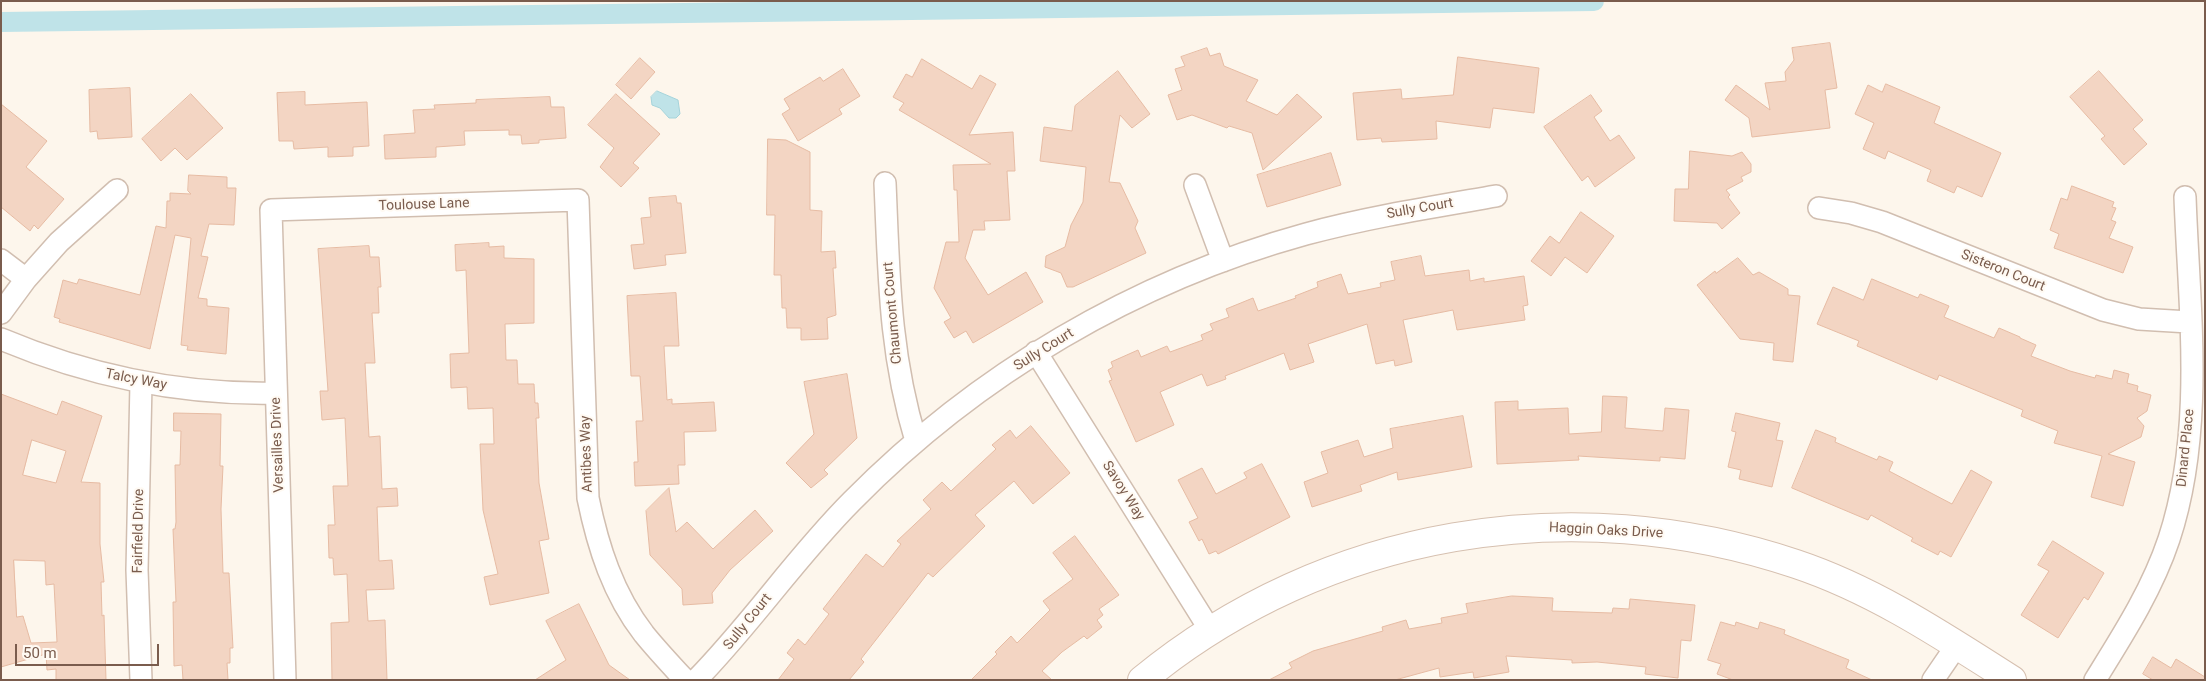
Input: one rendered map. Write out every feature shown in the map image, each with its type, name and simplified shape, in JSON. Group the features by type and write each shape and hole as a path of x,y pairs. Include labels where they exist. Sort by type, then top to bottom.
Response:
{"street":[{"name":"Chaumont Court","path":"886,183 890,315 904,396 916,440"},
{"path":"1195,185 1223,260"},
{"path":"1,313 26,279 59,242 117,190"},
{"name":"Sully Court","path":"696,680 730,646 804,553 846,507 916,440 964,402 1036,352 1094,319 1150,291 1223,260 1306,234 1375,218 1496,196"},
{"name":"Dinard Place","path":"2095,680 2130,623 2152,582 2169,539 2189,450 2192,411 2185,197"},
{"name":"Toulouse Lane","path":"270,210 578,200"},
{"name":"Antibes Way","path":"578,200 588,498 596,536 608,572 625,606 644,634 685,680"},
{"name":"Sisteron Court","path":"1819,208 1851,213 1882,222 2103,310 2139,319 2189,322"},
{"name":"Versailles Drive","path":"270,210 285,680"},
{"path":"1,260 26,279"},
{"name":"Talcy Way","path":"1,339 37,354 89,371 141,383 196,391 276,393"},
{"name":"Savoy Way","path":"1036,352 1210,630"},
{"name":"Fairfield Drive","path":"141,383 137,570 141,680"},
{"name":"Haggin Oaks Drive","path":"1142,680 1210,630 1264,600 1307,580 1372,557 1420,543 1515,528 1574,526 1634,529 1681,535 1741,547 1798,565 1853,587 1897,609 2012,680"},
{"path":"1933,680 1957,645"}],"water":[{"path":"657,91 678,100 680,114 676,118 669,118 660,108 652,105 651,97"}],"building":[{"path":"1830,43 1837,88 1825,90 1830,128 1752,137 1749,118 1725,100 1736,85 1770,110 1765,83 1786,81 1785,72 1794,60 1792,48"},
{"path":"1207,48 1210,56 1220,53 1224,66 1258,80 1246,101 1277,115 1297,94 1322,117 1263,170 1252,133 1229,126 1227,128 1192,115 1177,120 1168,95 1182,90 1175,69 1185,66 1181,57"},
{"path":"1458,57 1539,68 1534,113 1493,108 1490,128 1436,121 1437,139 1382,142 1381,138 1357,140 1353,93 1401,89 1402,99 1453,95"},
{"path":"640,58 655,72 631,99 616,85"},
{"path":"922,59 972,89 980,75 996,84 969,135 1013,132 1015,171 1007,171 1010,220 984,221 985,230 973,230 965,258 988,295 1026,272 1043,302 973,343 966,331 954,338 944,322 951,318 934,288 946,242 959,242 957,190 954,190 953,165 991,164 899,110 904,103 893,97 906,74 912,77"},
{"path":"843,69 860,96 839,109 842,114 798,141 782,114 790,109 784,99 820,77 823,81"},
{"path":"1118,71 1150,114 1132,128 1120,115 1109,182 1120,183 1138,221 1135,228 1146,253 1073,287 1067,287 1061,273 1045,267 1046,256 1065,247 1071,225 1083,202 1086,167 1040,161 1044,127 1072,131 1075,106"},
{"path":"2099,71 2143,120 2133,129 2147,144 2124,165 2101,139 2105,136 2070,97"},
{"path":"1886,84 1940,107 1934,123 2001,153 1982,197 1957,186 1954,193 1927,181 1931,170 1888,151 1885,159 1863,149 1874,123 1855,114 1868,85 1882,92"},
{"path":"130,88 132,137 98,139 97,131 90,132 89,90"},
{"path":"305,92 305,105 367,102 369,146 353,147 353,156 328,157 328,147 294,149 293,141 279,141 277,93"},
{"path":"191,94 223,128 187,160 175,148 161,161 142,139"},
{"path":"616,94 660,134 633,163 639,168 621,187 600,167 614,148 588,125"},
{"path":"1591,95 1602,111 1594,117 1610,141 1619,135 1635,158 1595,187 1588,176 1582,181 1544,127"},
{"path":"550,97 551,107 564,107 566,138 539,140 539,143 522,144 521,135 509,135 509,130 464,131 465,145 436,147 436,157 385,159 384,135 415,133 413,110 435,109 434,105 476,103 476,100"},
{"path":"1,104 47,141 26,167 64,199 38,229 34,225 30,231 1,207"},
{"path":"768,139 786,140 810,152 810,210 822,211 821,252 835,251 836,268 833,268 836,315 827,318 828,339 801,340 801,328 787,328 786,308 782,308 781,275 774,275 775,215 767,215"},
{"path":"1690,151 1732,156 1742,152 1751,164 1751,172 1741,177 1743,181 1726,190 1730,195 1728,197 1740,213 1722,229 1717,223 1674,221 1675,189 1688,189"},
{"path":"1331,153 1341,185 1267,207 1257,175"},
{"path":"189,175 227,177 227,188 236,188 234,225 209,224 201,256 208,257 198,298 207,299 207,306 229,308 226,354 187,350 188,346 181,345 191,238 175,235 150,349 59,322 60,319 54,317 63,280 77,284 79,279 140,295 156,226 166,228 167,201 170,201 170,193 191,194 188,191"},
{"path":"2072,186 2114,202 2112,207 2116,208 2111,220 2116,222 2109,238 2133,247 2123,273 2054,248 2059,234 2050,230 2061,198 2067,200"},
{"path":"676,196 677,203 681,203 686,253 665,255 666,265 634,269 631,245 644,244 641,218 651,217 649,198"},
{"path":"1581,212 1614,236 1587,273 1565,257 1551,276 1531,261 1550,236 1559,243"},
{"path":"489,243 489,247 504,246 504,258 534,259 534,323 505,324 506,360 517,360 518,384 534,384 535,403 538,403 539,418 536,418 539,483 549,539 539,541 549,593 490,605 484,577 498,574 483,510 480,444 494,444 493,408 468,409 467,387 451,388 450,354 469,353 466,270 456,271 455,245"},
{"path":"369,246 370,257 379,257 381,287 378,287 379,313 372,313 375,363 365,363 369,437 380,436 382,489 397,488 398,506 377,507 379,561 392,560 394,589 366,590 368,621 385,620 387,680 332,680 331,623 349,622 347,574 334,575 333,558 329,558 328,525 335,525 333,486 348,486 345,418 322,420 320,391 328,391 318,249"},
{"path":"1421,256 1425,276 1469,270 1470,281 1484,278 1484,282 1524,276 1528,305 1523,306 1525,320 1457,330 1453,310 1403,320 1412,362 1395,366 1394,360 1376,364 1367,324 1308,344 1314,362 1290,370 1284,353 1225,376 1226,379 1207,386 1202,374 1160,392 1174,425 1136,442 1109,381 1112,380 1108,370 1113,367 1111,362 1138,350 1141,357 1167,346 1170,352 1203,340 1201,335 1213,330 1210,324 1229,317 1226,309 1253,298 1258,311 1296,298 1295,296 1318,287 1317,282 1341,274 1348,294 1381,287 1380,283 1395,280 1391,262"},
{"path":"1738,258 1753,275 1759,272 1788,289 1788,295 1800,296 1793,362 1773,360 1774,343 1740,339 1697,285 1715,271 1716,273"},
{"path":"1872,279 1918,298 1920,294 1949,306 1944,317 1994,338 1999,328 2020,337 2036,345 2031,356 2070,371 2095,378 2096,375 2112,379 2114,370 2129,374 2127,383 2138,386 2137,391 2151,395 2147,411 2137,418 2144,426 2141,437 2108,454 2135,462 2123,506 2091,497 2102,456 2054,443 2058,431 2021,416 2023,410 1939,375 1937,380 1857,346 1859,341 1817,324 1833,287 1863,300"},
{"path":"676,293 679,346 664,346 667,400 672,399 672,404 714,402 716,431 684,432 685,465 678,465 679,484 635,486 634,462 638,462 636,421 643,421 640,376 631,376 627,296"},
{"path":"847,374 857,438 824,470 828,474 811,488 786,463 814,434 804,382"},
{"path":"1,394 57,415 62,401 102,416 81,482 100,483 100,544 104,582 101,582 102,616 104,615 106,680 56,680 56,669 47,670 46,654 1,667","holes":["32,440 66,451 56,483 23,475","14,560 45,561 46,585 54,584 57,642 31,643 23,616 17,617"]},
{"path":"1603,396 1627,397 1625,428 1663,431 1665,408 1689,410 1685,459 1660,457 1660,461 1578,456 1579,460 1497,464 1495,402 1518,401 1518,410 1568,408 1569,434 1601,432"},
{"path":"174,413 221,414 220,466 223,466 221,509 223,573 229,573 233,648 230,648 230,663 227,663 228,680 183,680 182,665 174,666 173,602 176,602 173,529 175,529 176,522 175,465 180,465 181,431 174,431"},
{"path":"1736,413 1780,423 1776,440 1783,441 1772,487 1739,479 1741,470 1728,467 1736,432 1732,431"},
{"path":"1463,416 1472,467 1398,480 1397,472 1360,485 1362,491 1312,507 1304,482 1328,473 1321,452 1358,440 1364,457 1393,448 1390,429"},
{"path":"1031,426 1070,473 1033,504 1014,481 975,515 985,526 933,577 928,573 861,659 864,662 849,680 778,680 794,659 787,653 798,639 805,645 829,614 823,609 866,554 883,567 901,544 897,541 931,509 923,500 942,482 951,491 996,449 992,445 1010,430 1016,438"},
{"path":"1816,430 1836,438 1835,442 1877,460 1879,456 1893,462 1889,471 1952,504 1971,470 1992,482 1951,557 1940,551 1938,555 1911,541 1913,538 1871,515 1868,520 1792,488"},
{"path":"1262,464 1290,517 1218,554 1216,551 1209,554 1202,539 1199,541 1189,522 1198,518 1178,480 1202,468 1216,494 1247,478 1244,473"},
{"path":"669,488 676,532 687,522 713,549 755,510 773,531 730,570 712,593 713,603 683,605 682,589 650,555 646,511"},
{"path":"1075,536 1119,595 1099,609 1103,615 1097,620 1102,627 1087,639 1084,636 1062,652 1042,671 1052,680 971,680 997,654 995,652 1011,636 1017,643 1050,610 1043,601 1073,579 1053,553"},
{"path":"2053,541 2104,573 2088,600 2084,597 2058,638 2021,615 2049,571 2038,565"},
{"path":"1512,596 1553,598 1552,611 1612,613 1613,608 1629,609 1630,599 1695,605 1691,641 1681,640 1678,678 1645,674 1646,667 1597,662 1572,663 1572,660 1506,656 1509,672 1474,678 1473,672 1440,677 1439,668 1395,680 1269,680 1292,668 1289,663 1313,651 1383,631 1382,627 1406,620 1409,629 1442,623 1441,618 1468,613 1466,604"},
{"path":"579,604 609,665 630,680 535,680 566,660 546,621"},
{"path":"1721,622 1735,626 1736,622 1758,629 1760,622 1785,630 1784,634 1849,660 1846,668 1872,680 1733,680 1717,674 1721,664 1708,660"},
{"path":"2153,657 2171,668 2176,659 2205,677 2205,680 2153,680 2143,674"}],"waterway":[{"path":"1,22 1594,1"}]}
